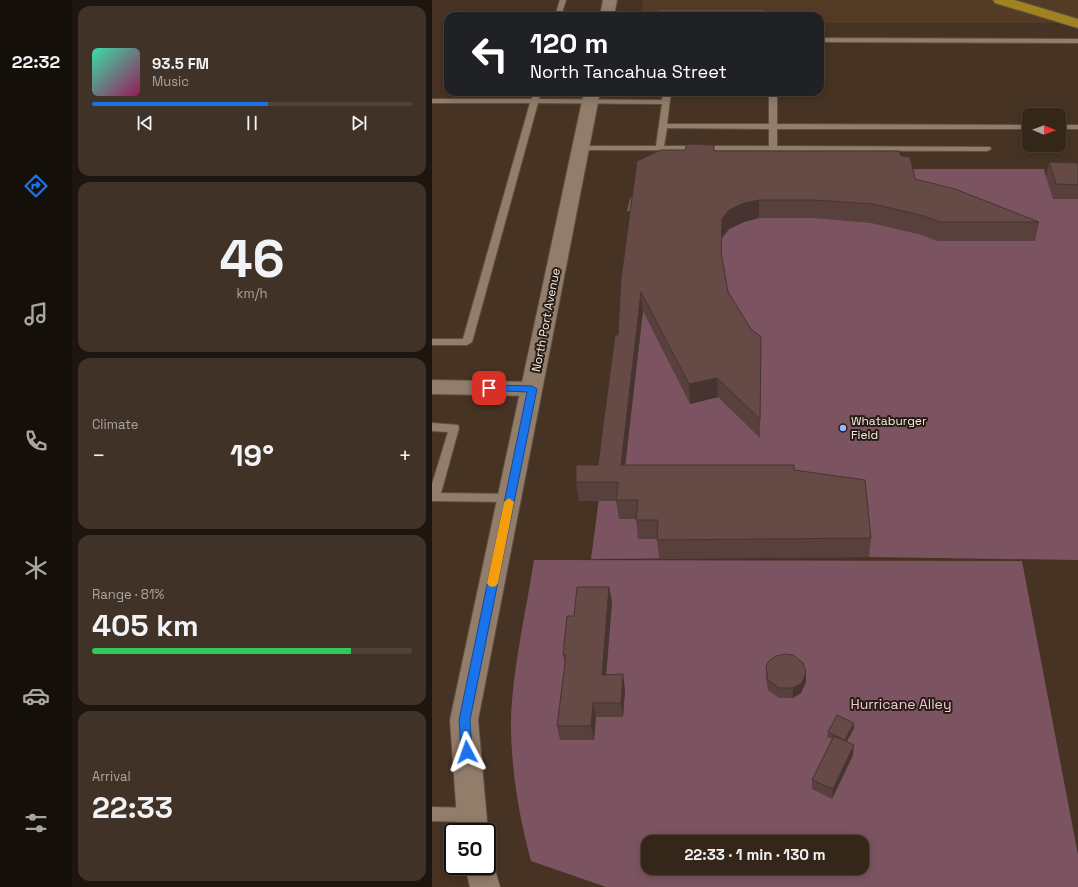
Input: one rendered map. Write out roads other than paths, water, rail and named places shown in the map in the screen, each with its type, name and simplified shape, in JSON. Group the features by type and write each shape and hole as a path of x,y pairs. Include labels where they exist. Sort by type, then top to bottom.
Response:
{"highway":[{"path":"1000,0 1078,24"}],"main road":[{"path":"608,12 610,0"},
{"name":"North Port Avenue","path":"472,823 464,720 591,97"},
{"path":"432,387 532,389"},
{"path":"482,875 485,887"}],"lane":[{"path":"559,12 563,0"},
{"path":"824,40 1078,41"},
{"path":"432,342 467,342 536,96"},
{"path":"660,148 667,96"},
{"path":"773,96 773,148"},
{"path":"432,101 535,101 591,97 666,102"},
{"path":"663,126 1022,127"},
{"path":"1066,127 1078,127"},
{"path":"580,148 987,148"},
{"path":"432,428 454,428 433,499 510,498"},
{"path":"432,814 472,823"}],"place":[{"name":"Whataburger Field","path":"843,428"}],"park label":[{"name":"Hurricane Alley","path":"901,704"}]}
